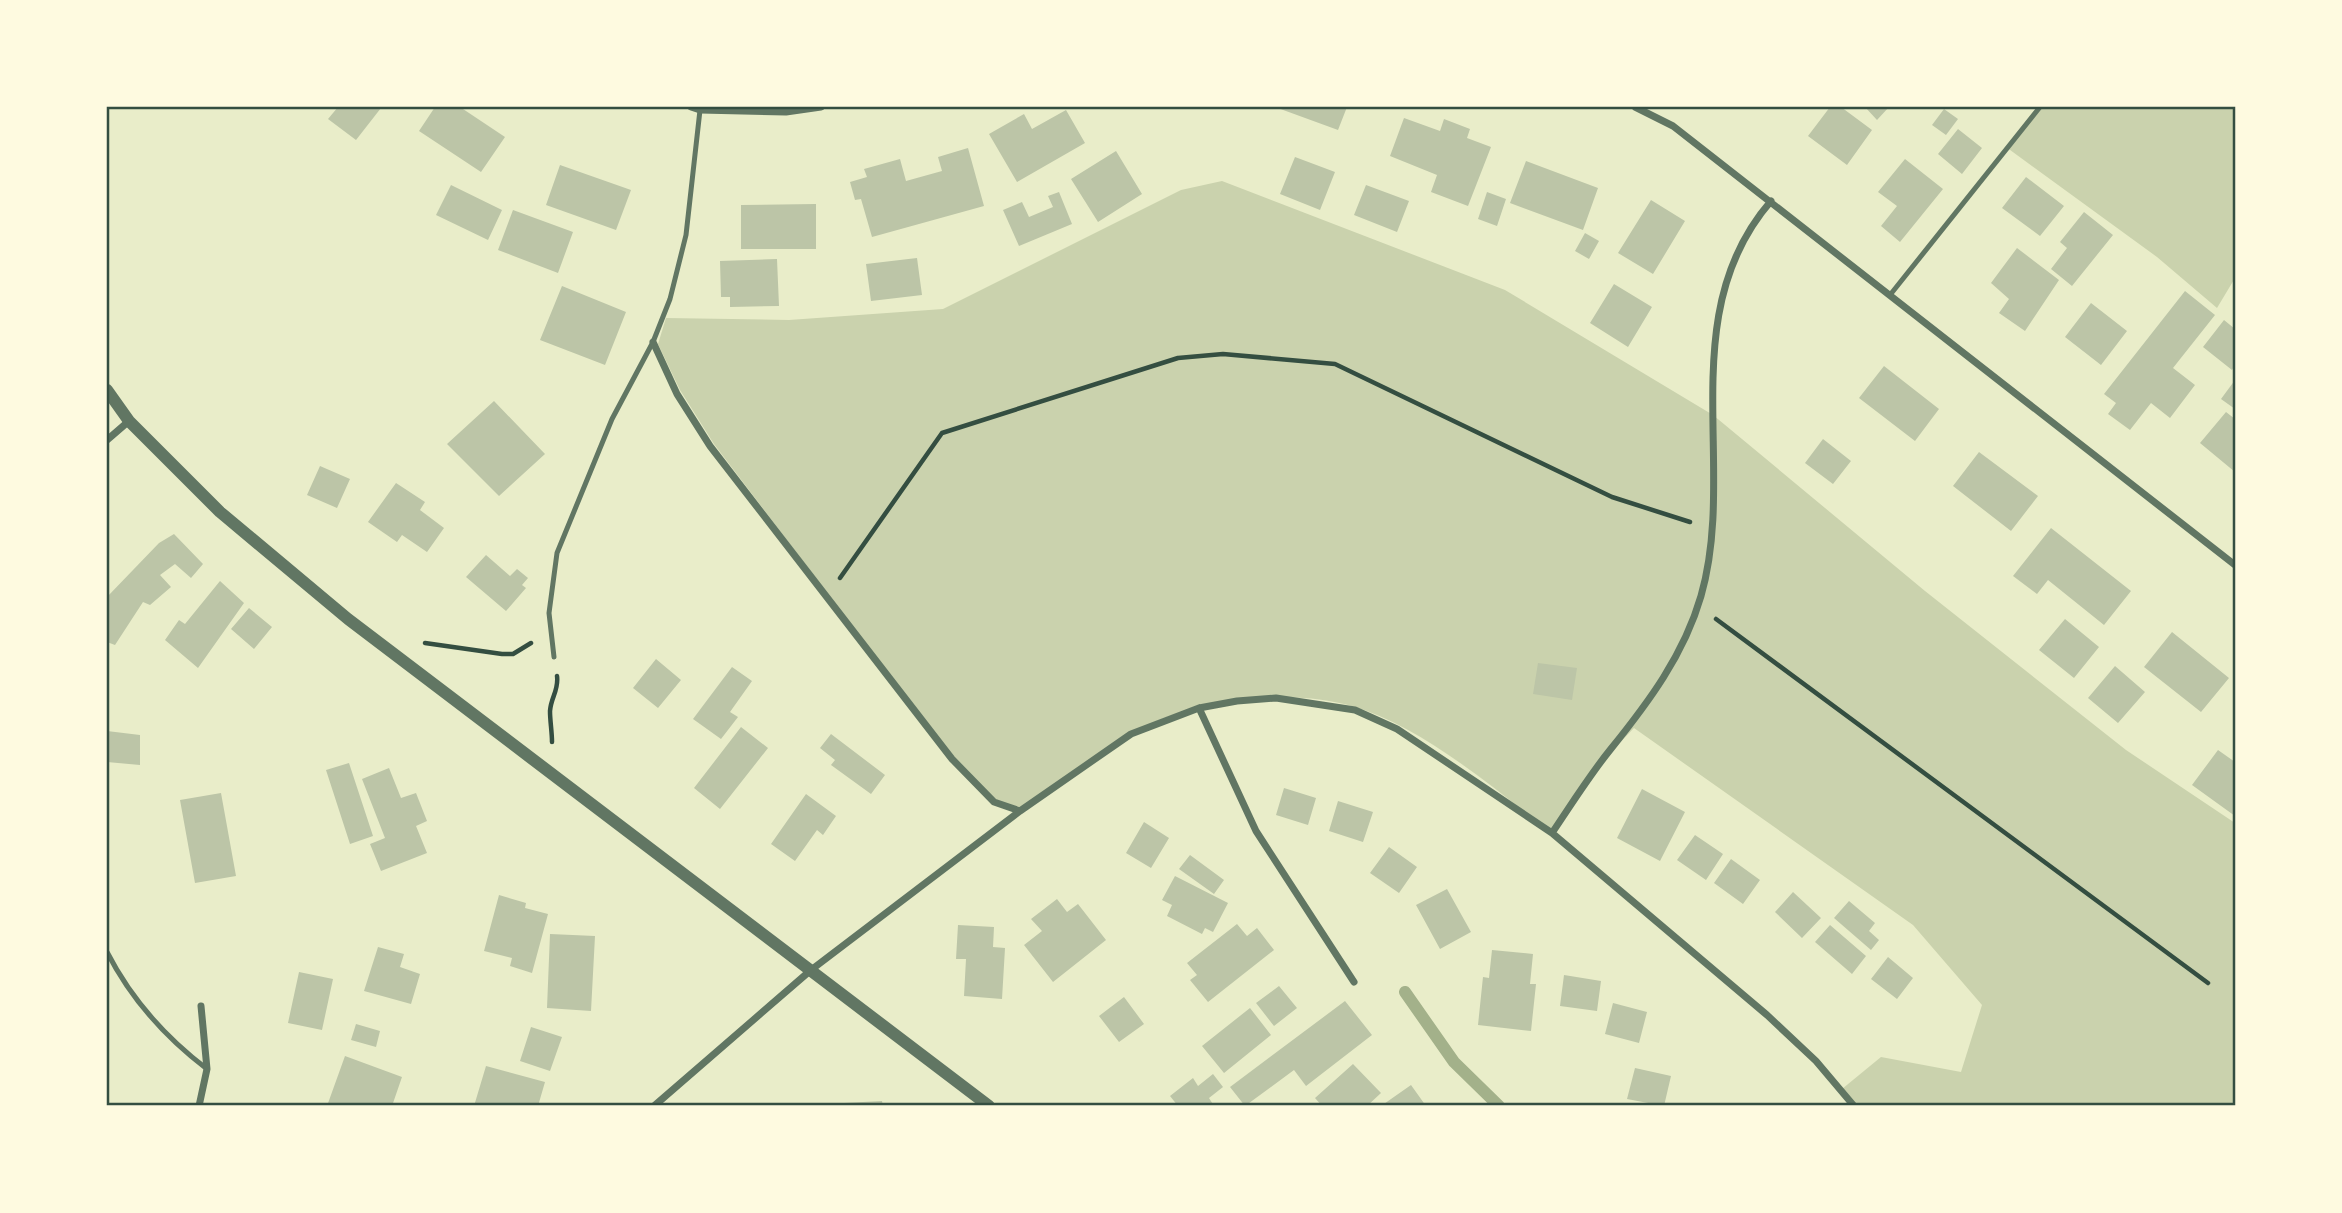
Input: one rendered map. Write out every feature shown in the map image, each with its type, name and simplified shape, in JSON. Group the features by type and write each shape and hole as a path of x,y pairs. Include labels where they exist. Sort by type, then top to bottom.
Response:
{"street":[{"path":"691,107 700,110 786,112 821,107"},
{"path":"1635,107 1673,126 2235,565"},
{"path":"1552,833 1609,751 1634,723 1669,668 1690,629 1698,606 1711,529 1711,402 1717,334 1732,264 1751,224 1771,201"},
{"path":"653,342 692,421 952,759 995,802 1020,811"},
{"path":"107,390 129,421 220,512 391,652 989,1106"},
{"path":"107,440 129,421"},
{"path":"654,1106 811,970 1020,811 1131,734 1199,708 1276,698 1356,710 1397,729 1552,833 1767,1015 1816,1061 1854,1106"},
{"path":"1199,708 1256,831 1354,982"},
{"path":"199,1106 207,1069 201,1006"}],"lane":[{"path":"1890,295 2040,107"},
{"path":"554,657 549,612 557,553 612,419 653,342 670,299 686,235 700,110"},
{"path":"107,952 125,986 178,1048 207,1069"}],"path":[{"path":"827,596 942,433 1178,358 1223,354 1335,364 1612,497 1711,529"},
{"path":"1698,606 2208,983"},
{"path":"391,652 415,643 513,654 551,627"},
{"path":"548,771 552,744 550,711 558,690 554,657"}],"green space":[{"path":"2037,107 2235,107 2235,278 2217,308 2157,257 2006,147"},
{"path":"1222,181 1505,290 1713,415 1925,591 2126,750 2235,823 2235,1106 1857,1106 1842,1089 1881,1057 1961,1072 1982,1005 1913,925 1634,728 1610,753 1553,834 1483,779 1405,728 1352,706 1309,698 1250,699 1178,713 1151,723 1112,745 1021,812 996,801 954,760 714,444 680,390 658,344 666,318 789,320 943,309 1181,190"}],"building":[{"path":"338,107 381,108 356,140 328,119"},
{"path":"435,107 460,107 505,137 481,172 419,131"},
{"path":"1275,107 1347,107 1338,130"},
{"path":"1830,107 1841,107 1872,130 1847,165 1808,136"},
{"path":"1865,107 1889,107 1877,120"},
{"path":"1944,109 1958,119 1946,135 1932,125"},
{"path":"1066,110 1085,143 1017,182 989,134 1024,114 1032,129"},
{"path":"1404,118 1440,131 1444,119 1470,129 1467,138 1491,147 1468,206 1431,192 1437,175 1390,156"},
{"path":"1958,129 1982,148 1962,174 1938,154"},
{"path":"968,148 984,206 872,237 861,199 855,200 850,182 867,177 864,169 900,159 906,181 942,171 938,157"},
{"path":"1116,151 1142,194 1098,222 1071,179"},
{"path":"1295,157 1335,172 1320,210 1280,194"},
{"path":"1905,159 1943,189 1900,242 1881,226 1897,206 1878,192"},
{"path":"1526,161 1598,188 1583,230 1510,203"},
{"path":"560,165 631,190 616,230 546,205"},
{"path":"2026,177 2064,206 2040,236 2002,208"},
{"path":"451,185 502,210 488,240 436,215"},
{"path":"1366,185 1409,201 1397,232 1354,215"},
{"path":"1059,192 1072,224 1019,246 1003,210 1022,202 1029,217 1053,207 1048,196"},
{"path":"1487,192 1506,199 1497,226 1478,219"},
{"path":"1651,200 1685,221 1653,274 1618,253"},
{"path":"816,204 816,249 741,249 741,205"},
{"path":"513,210 573,232 558,273 498,250"},
{"path":"2084,212 2113,235 2072,286 2051,269 2067,248 2060,242"},
{"path":"1585,233 1599,241 1589,259 1575,251"},
{"path":"2017,248 2059,280 2025,331 1999,313 2009,299 1991,283"},
{"path":"917,258 922,295 871,301 866,264"},
{"path":"777,259 779,306 730,307 730,297 721,297 720,261"},
{"path":"1614,284 1652,307 1628,347 1590,323"},
{"path":"562,286 626,312 605,365 540,340"},
{"path":"2185,291 2215,315 2173,368 2195,385 2170,418 2151,403 2130,430 2108,414 2116,403 2104,394"},
{"path":"2091,303 2127,331 2101,365 2065,337"},
{"path":"2224,320 2235,329 2235,365 2232,370 2203,347"},
{"path":"1884,366 1939,409 1915,441 1859,398"},
{"path":"2235,380 2235,409 2221,399"},
{"path":"494,401 545,454 499,496 447,444"},
{"path":"2226,412 2235,419 2235,472 2200,443"},
{"path":"1823,439 1851,461 1833,484 1805,463"},
{"path":"1979,452 2038,496 2011,531 1953,486"},
{"path":"320,466 350,479 337,508 307,495"},
{"path":"396,483 425,502 420,510 444,528 427,552 402,535 397,542 368,522"},
{"path":"2051,528 2131,591 2104,625 2048,580 2037,594 2013,576"},
{"path":"174,534 203,564 191,578 175,564 160,575 171,587 150,605 143,602 115,645 107,642 107,597 159,543"},
{"path":"486,555 510,576 517,569 528,578 522,585 526,588 506,611 466,577"},
{"path":"220,581 244,603 198,668 165,640 179,620 185,624"},
{"path":"249,608 272,627 254,649 231,629"},
{"path":"2065,619 2099,647 2074,678 2039,650"},
{"path":"2172,632 2229,678 2201,712 2144,667"},
{"path":"656,659 681,680 658,708 633,688"},
{"path":"1538,663 1577,668 1572,700 1533,694"},
{"path":"2115,666 2145,692 2118,723 2088,698"},
{"path":"732,667 752,681 730,712 738,717 721,739 693,719"},
{"path":"741,727 768,748 720,809 694,788"},
{"path":"107,731 140,735 140,765 107,762"},
{"path":"831,734 885,775 871,794 831,765 835,760 820,748"},
{"path":"2218,750 2235,762 2235,816 2192,785"},
{"path":"349,763 373,836 350,844 326,770"},
{"path":"389,768 401,798 416,793 427,821 416,826 427,853 381,871 370,844 385,838 362,779"},
{"path":"1284,788 1316,798 1308,825 1276,815"},
{"path":"1642,789 1685,812 1660,861 1617,838"},
{"path":"221,793 236,876 195,883 180,800"},
{"path":"806,794 836,816 823,835 817,830 795,861 771,844"},
{"path":"1338,801 1373,812 1363,842 1329,831"},
{"path":"1144,822 1169,838 1151,868 1126,853"},
{"path":"1695,835 1723,854 1706,880 1677,860"},
{"path":"1389,847 1417,867 1399,893 1370,873"},
{"path":"1190,855 1224,880 1214,894 1179,869"},
{"path":"1731,859 1760,880 1743,904 1714,883"},
{"path":"1175,876 1228,903 1213,932 1205,928 1202,934 1167,916 1172,905 1162,900"},
{"path":"1447,889 1471,932 1440,949 1416,905"},
{"path":"1793,892 1821,918 1802,938 1775,912"},
{"path":"499,895 526,903 525,908 548,914 532,973 510,966 512,958 484,951"},
{"path":"1057,899 1067,912 1078,904 1106,940 1053,982 1024,945 1042,931 1031,919"},
{"path":"1849,901 1875,923 1869,931 1879,940 1871,950 1834,918"},
{"path":"1237,924 1247,936 1257,928 1274,950 1208,1002 1190,980 1197,975 1187,963"},
{"path":"958,925 994,927 993,947 1005,948 1002,999 964,996 966,959 956,959"},
{"path":"1830,925 1866,956 1852,974 1815,942"},
{"path":"550,934 595,936 591,1011 547,1008"},
{"path":"378,947 404,954 400,967 420,974 411,1004 364,991"},
{"path":"1492,950 1533,954 1530,984 1536,984 1531,1031 1478,1025 1483,977 1489,978"},
{"path":"1888,957 1913,978 1897,999 1871,979"},
{"path":"299,972 333,979 322,1030 288,1023"},
{"path":"1564,975 1601,981 1597,1011 1560,1006"},
{"path":"1279,986 1297,1008 1274,1026 1256,1003"},
{"path":"1124,997 1144,1024 1119,1042 1099,1016"},
{"path":"1345,1001 1372,1035 1306,1086 1294,1070 1245,1106 1230,1087"},
{"path":"1613,1003 1647,1012 1639,1043 1605,1034"},
{"path":"1250,1008 1271,1035 1224,1073 1202,1046"},
{"path":"356,1024 380,1031 376,1047 351,1040"},
{"path":"531,1027 562,1037 550,1071 520,1061"},
{"path":"345,1056 402,1077 392,1106 327,1106"},
{"path":"1353,1064 1381,1093 1367,1106 1322,1106 1315,1098"},
{"path":"486,1066 545,1082 538,1106 474,1106"},
{"path":"1635,1068 1671,1076 1664,1106 1627,1099"},
{"path":"1213,1074 1223,1087 1209,1098 1214,1106 1178,1106 1170,1096 1193,1078 1198,1086"},
{"path":"1411,1085 1426,1106 1381,1106"},
{"path":"882,1101 883,1106 825,1106 825,1104"}],"waterway":[{"path":"1405,992 1454,1062 1499,1106"}]}
